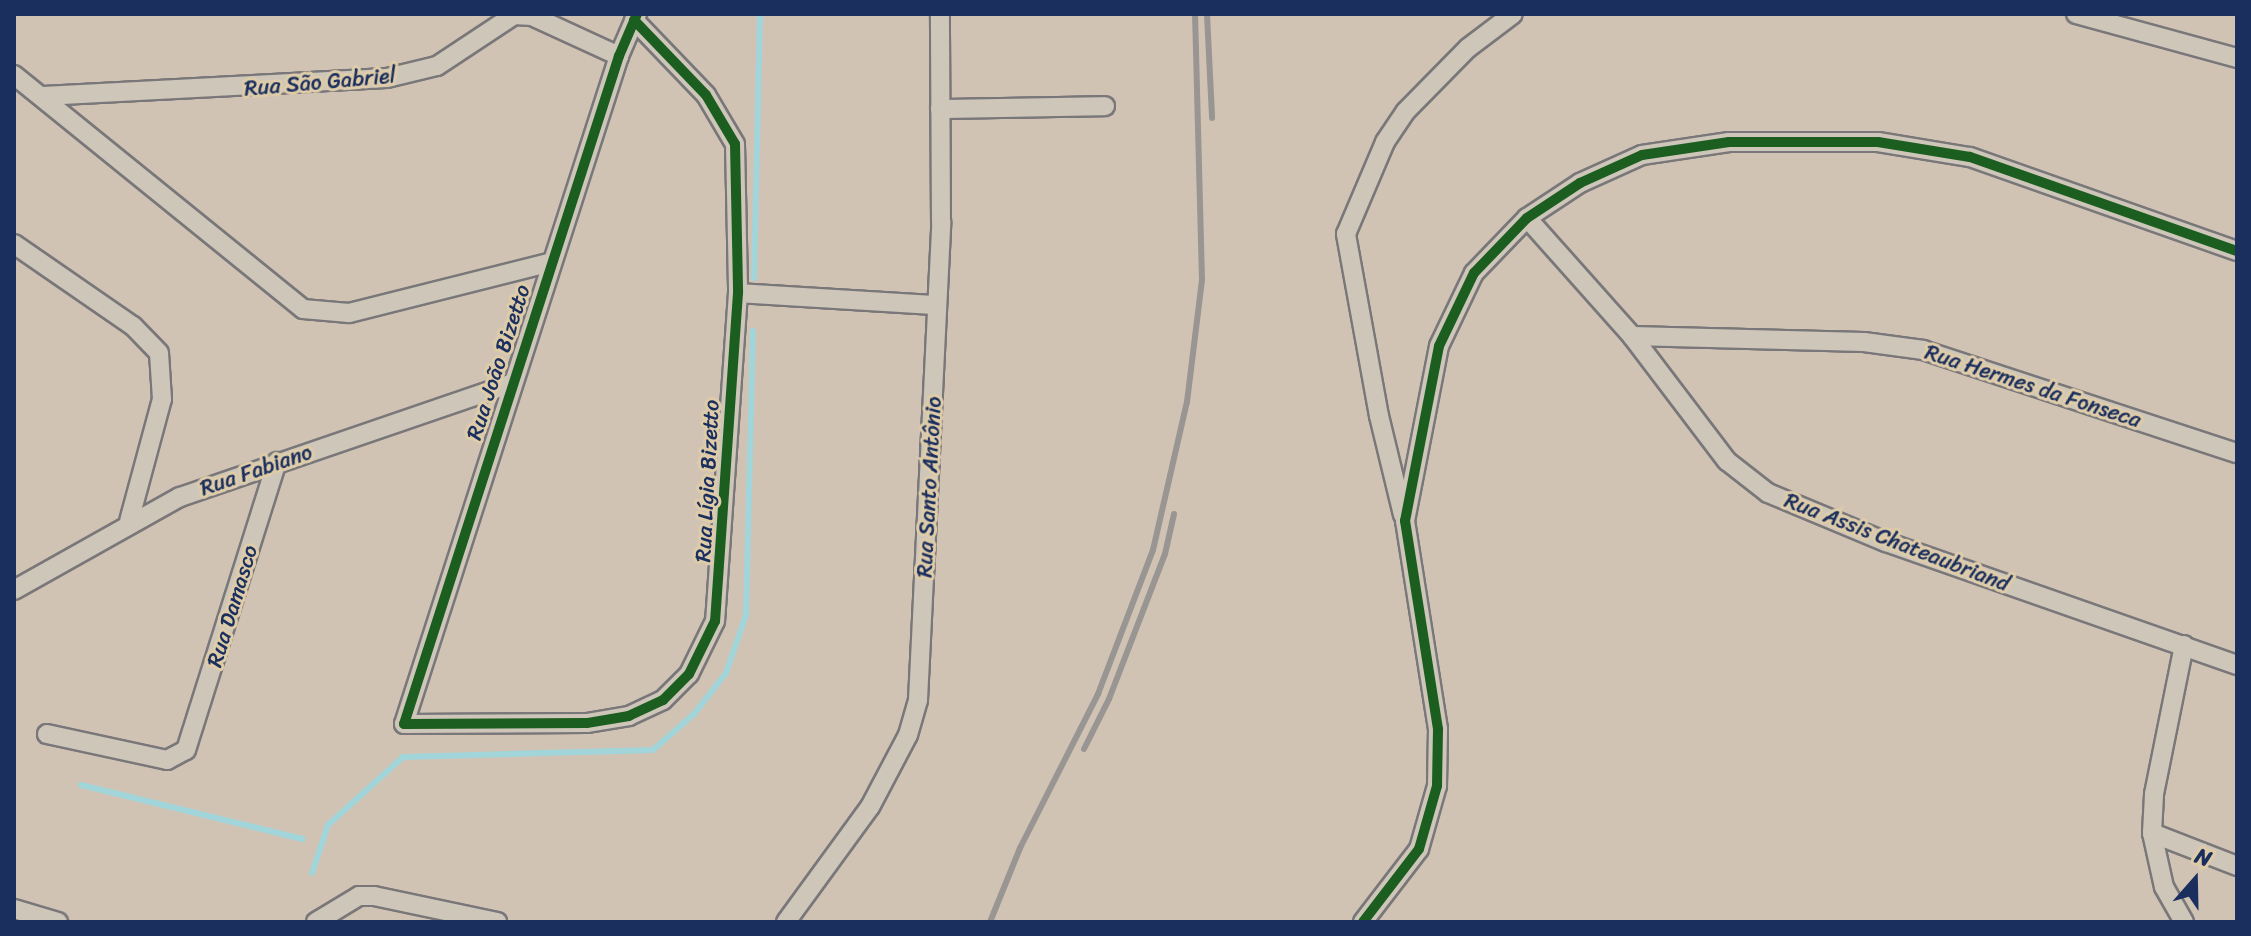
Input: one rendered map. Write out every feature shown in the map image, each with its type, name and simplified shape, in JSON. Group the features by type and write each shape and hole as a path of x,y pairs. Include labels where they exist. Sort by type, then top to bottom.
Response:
{"street":[{"name":"Rua Santo Antônio","path":"786,922 870,807 908,735 918,700 937,305 939,14"},
{"path":"1363,922 1419,849 1437,786 1438,729 1405,521 1379,416 1346,234 1385,142 1406,111 1468,48 1513,14"},
{"path":"2076,14 2237,58"},
{"name":"Rua São Gabriel","path":"43,96 387,78 437,66 506,19 525,15 619,56"},
{"name":"Rua João Bizetto","path":"404,724 619,56 636,17"},
{"name":"Rua Lígia Bizetto","path":"404,724 587,723 629,716 663,700 689,674 715,621 721,581 738,293 735,144 706,95 636,17"},
{"path":"14,75 303,309 349,313 552,262"},
{"path":"940,109 1105,106"},
{"path":"1405,521 1439,346 1451,313 1474,273 1527,218 1602,171 1642,155 1729,142 1878,142 1970,157 2237,251"},
{"name":"Rua Assis Chateaubriand","path":"1527,218 1632,336 1727,461 1768,493 1886,542 2237,665"},
{"path":"14,244 133,326 159,353 162,399 129,521"},
{"path":"738,293 937,305"},
{"name":"Rua Hermes da Fonseca","path":"1632,336 1864,342 1923,350 2237,453"},
{"name":"Rua Fabiano","path":"14,590 129,521 277,462 513,383"},
{"name":"Rua Damasco","path":"47,734 167,760 186,750 277,462"},
{"path":"2184,645 2154,794 2152,833 2164,887 2184,922"},
{"path":"2152,833 2237,866"},
{"path":"316,922 359,896 374,896 497,922"},
{"path":"14,909 58,922"}],"waterway":[{"path":"754,278 760,14"},
{"path":"312,873 328,825 403,757 653,750 694,714 726,673 746,615 753,331"},
{"path":"81,785 303,839"}],"railway":[{"path":"990,922 1020,848 1098,694 1153,550 1187,402 1202,280 1195,14"},
{"path":"1207,14 1212,118"},
{"path":"1084,749 1109,699 1165,554 1174,514"}],"cycle path":[{"path":"634,20 706,95 735,144 738,293 715,621 689,674 663,700 629,716 587,723 404,724 619,56 637,14"},
{"path":"1363,922 1419,849 1437,786 1438,729 1405,521 1439,346 1474,273 1527,218 1580,183 1642,155 1729,142 1878,142 1970,157 2237,251"}]}
